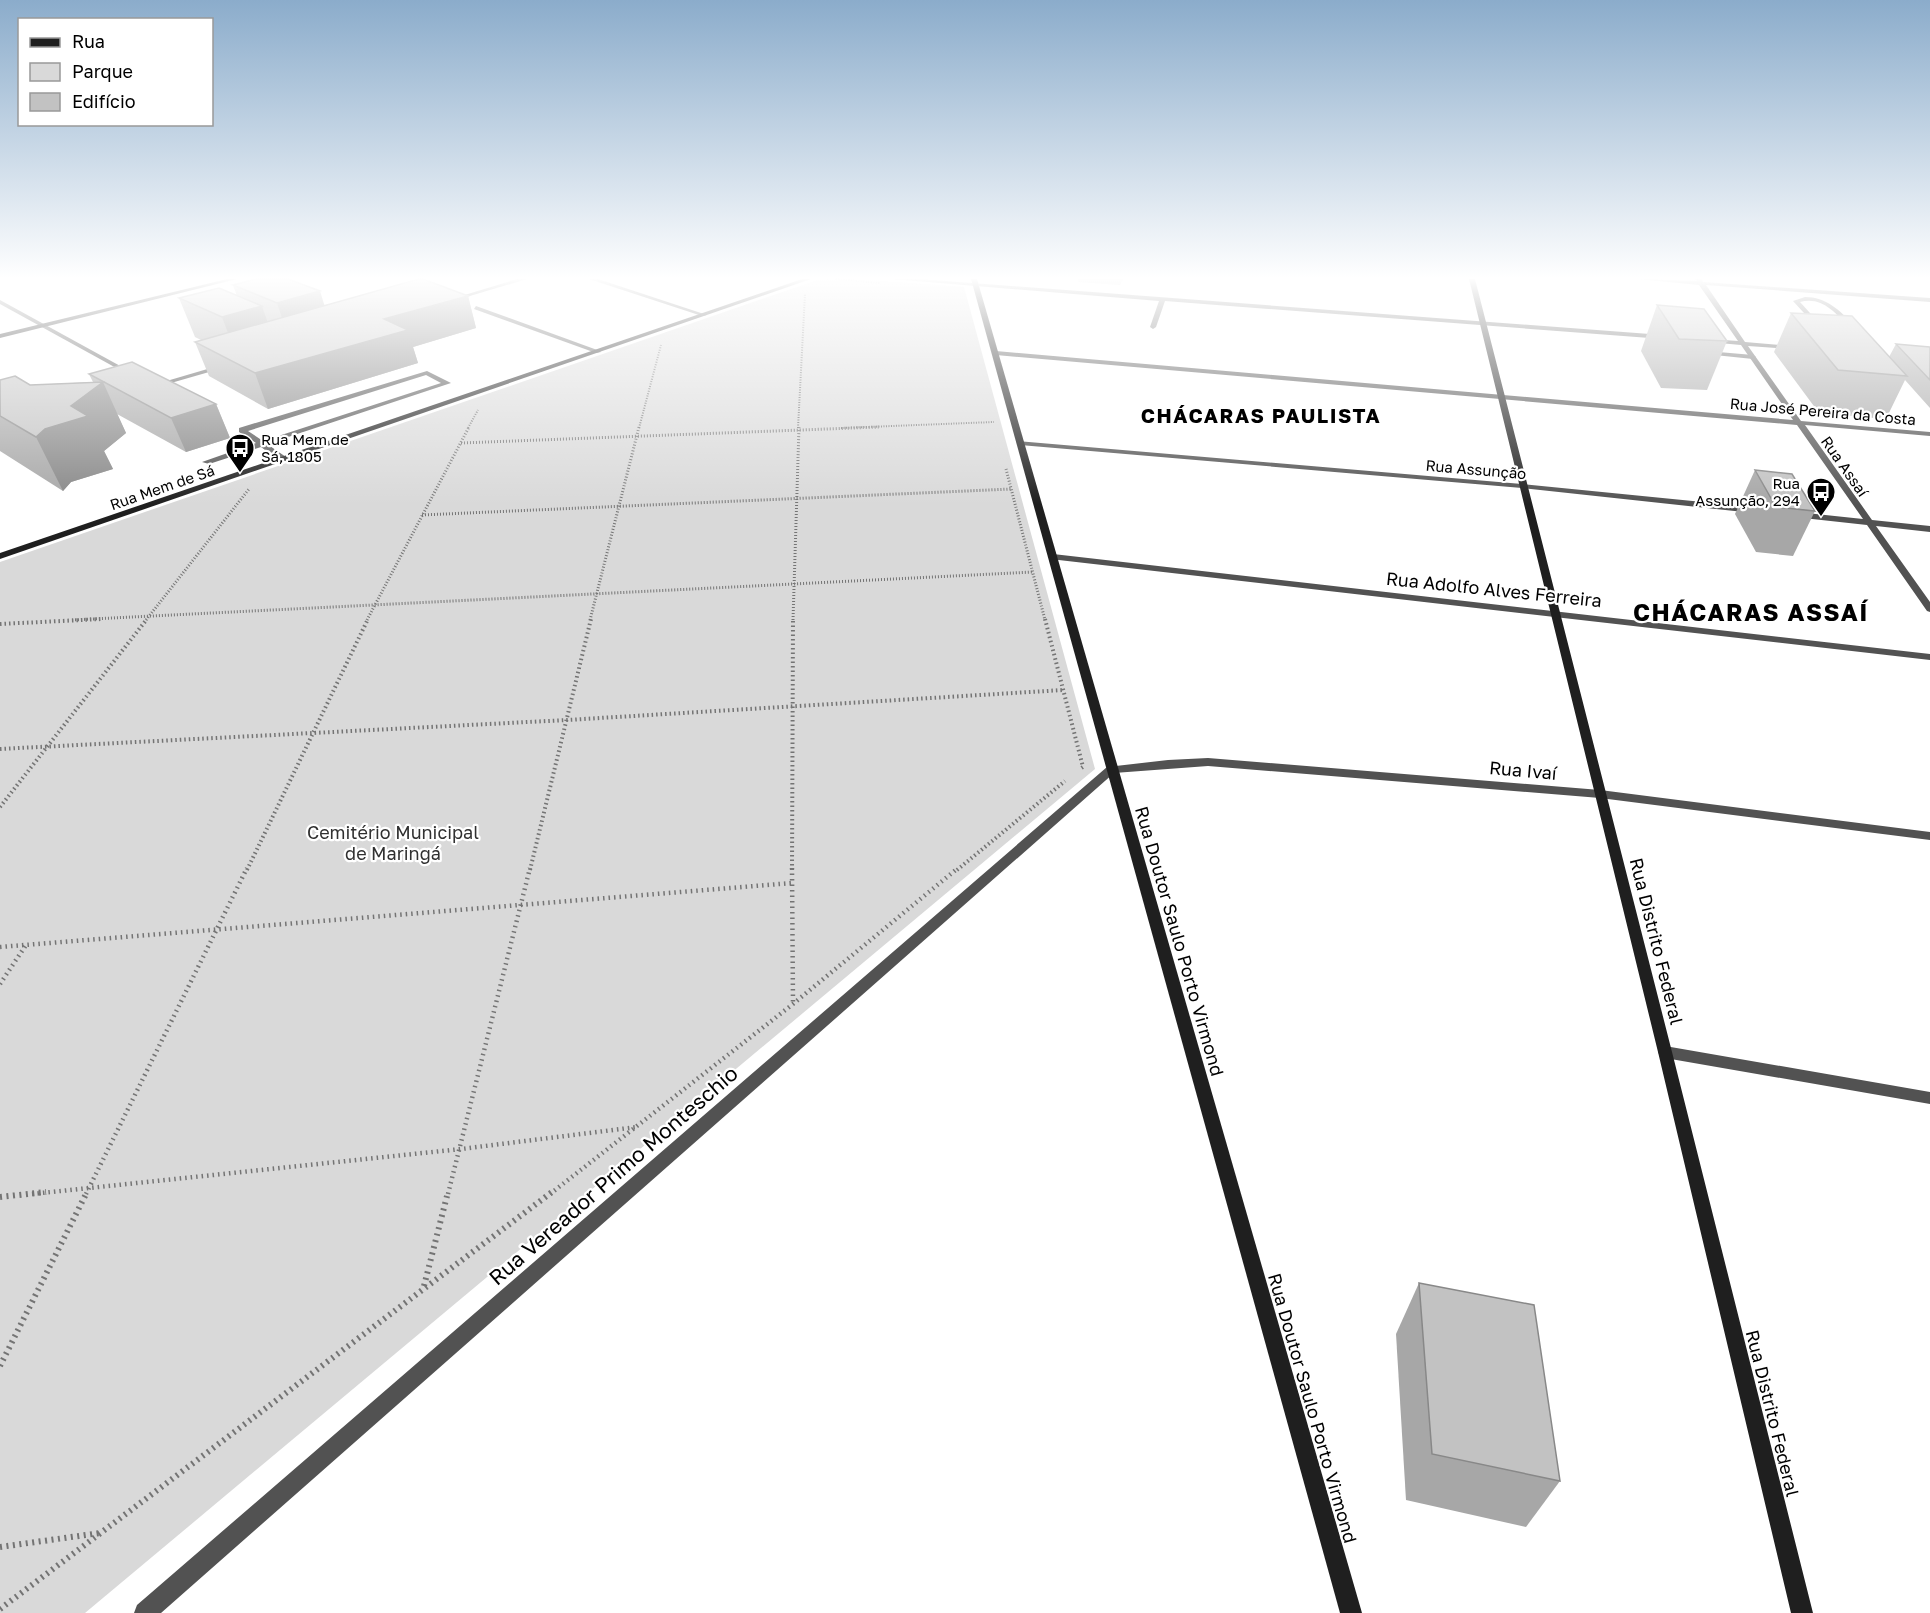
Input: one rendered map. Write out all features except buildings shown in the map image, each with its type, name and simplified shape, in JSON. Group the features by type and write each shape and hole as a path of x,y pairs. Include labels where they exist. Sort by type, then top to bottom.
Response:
{"street":[{"path":"95,354 143,380"},
{"name":"Rua Mem de Sá","path":"0,556 591,354"},
{"name":"Rua Doutor Saulo Porto Virmond","path":"996,354 1111,770 1351,1613"},
{"name":"Rua José Pereira da Costa","path":"1011,354 1930,434"},
{"name":"Rua Distrito Federal","path":"1491,354 1802,1613"},
{"name":"Rua Assaí","path":"1751,354 1930,609"},
{"path":"153,386 233,363"},
{"path":"206,462 261,444 272,441 447,383 427,373 242,430 261,444 284,459"},
{"name":"Rua Assunção","path":"1020,442 1522,486 1758,511"},
{"path":"1781,513 1930,529"},
{"name":"Rua Adolfo Alves Ferreira","path":"1053,557 1555,612 1930,657"},
{"name":"Rua Ivaí","path":"1111,770 1208,762 1600,794 1930,836"},
{"name":"Rua Vereador Primo Monteschio","path":"145,1613 1111,770"},
{"path":"1665,1052 1930,1098"}],"lane":[{"path":"1724,354 1753,357"}],"path":[{"path":"424,1287 461,1149 618,507 659,354"},
{"path":"793,1004 791,706 795,499 803,354"},
{"path":"0,1366 217,931 374,606 480,407"},
{"path":"991,411 997,433"},
{"path":"461,443 994,422"},
{"path":"0,1609 638,1127 793,1004 1083,767 1006,467"},
{"path":"0,807 252,486"},
{"path":"422,515 1012,489"},
{"path":"0,624 597,596 1033,572"},
{"path":"0,749 567,720 1063,690"},
{"path":"0,947 792,883"},
{"path":"0,984 26,945"},
{"path":"0,1197 461,1149 638,1127"},
{"path":"0,1547 100,1533"}],"green space":[{"name":"Cemitério Municipal de Maringá","path":"602,354 982,354 1095,769 85,1613 0,1613 0,562"}],"place":[{"name":"Rua Mem de Sá, 1805","path":"240,474"},
{"name":"Rua Assunção, 294","path":"1821,518"}],"district":[{"name":"CHÁCARAS PAULISTA","path":"1261,415"},
{"name":"CHÁCARAS ASSAÍ","path":"1751,611"}]}
